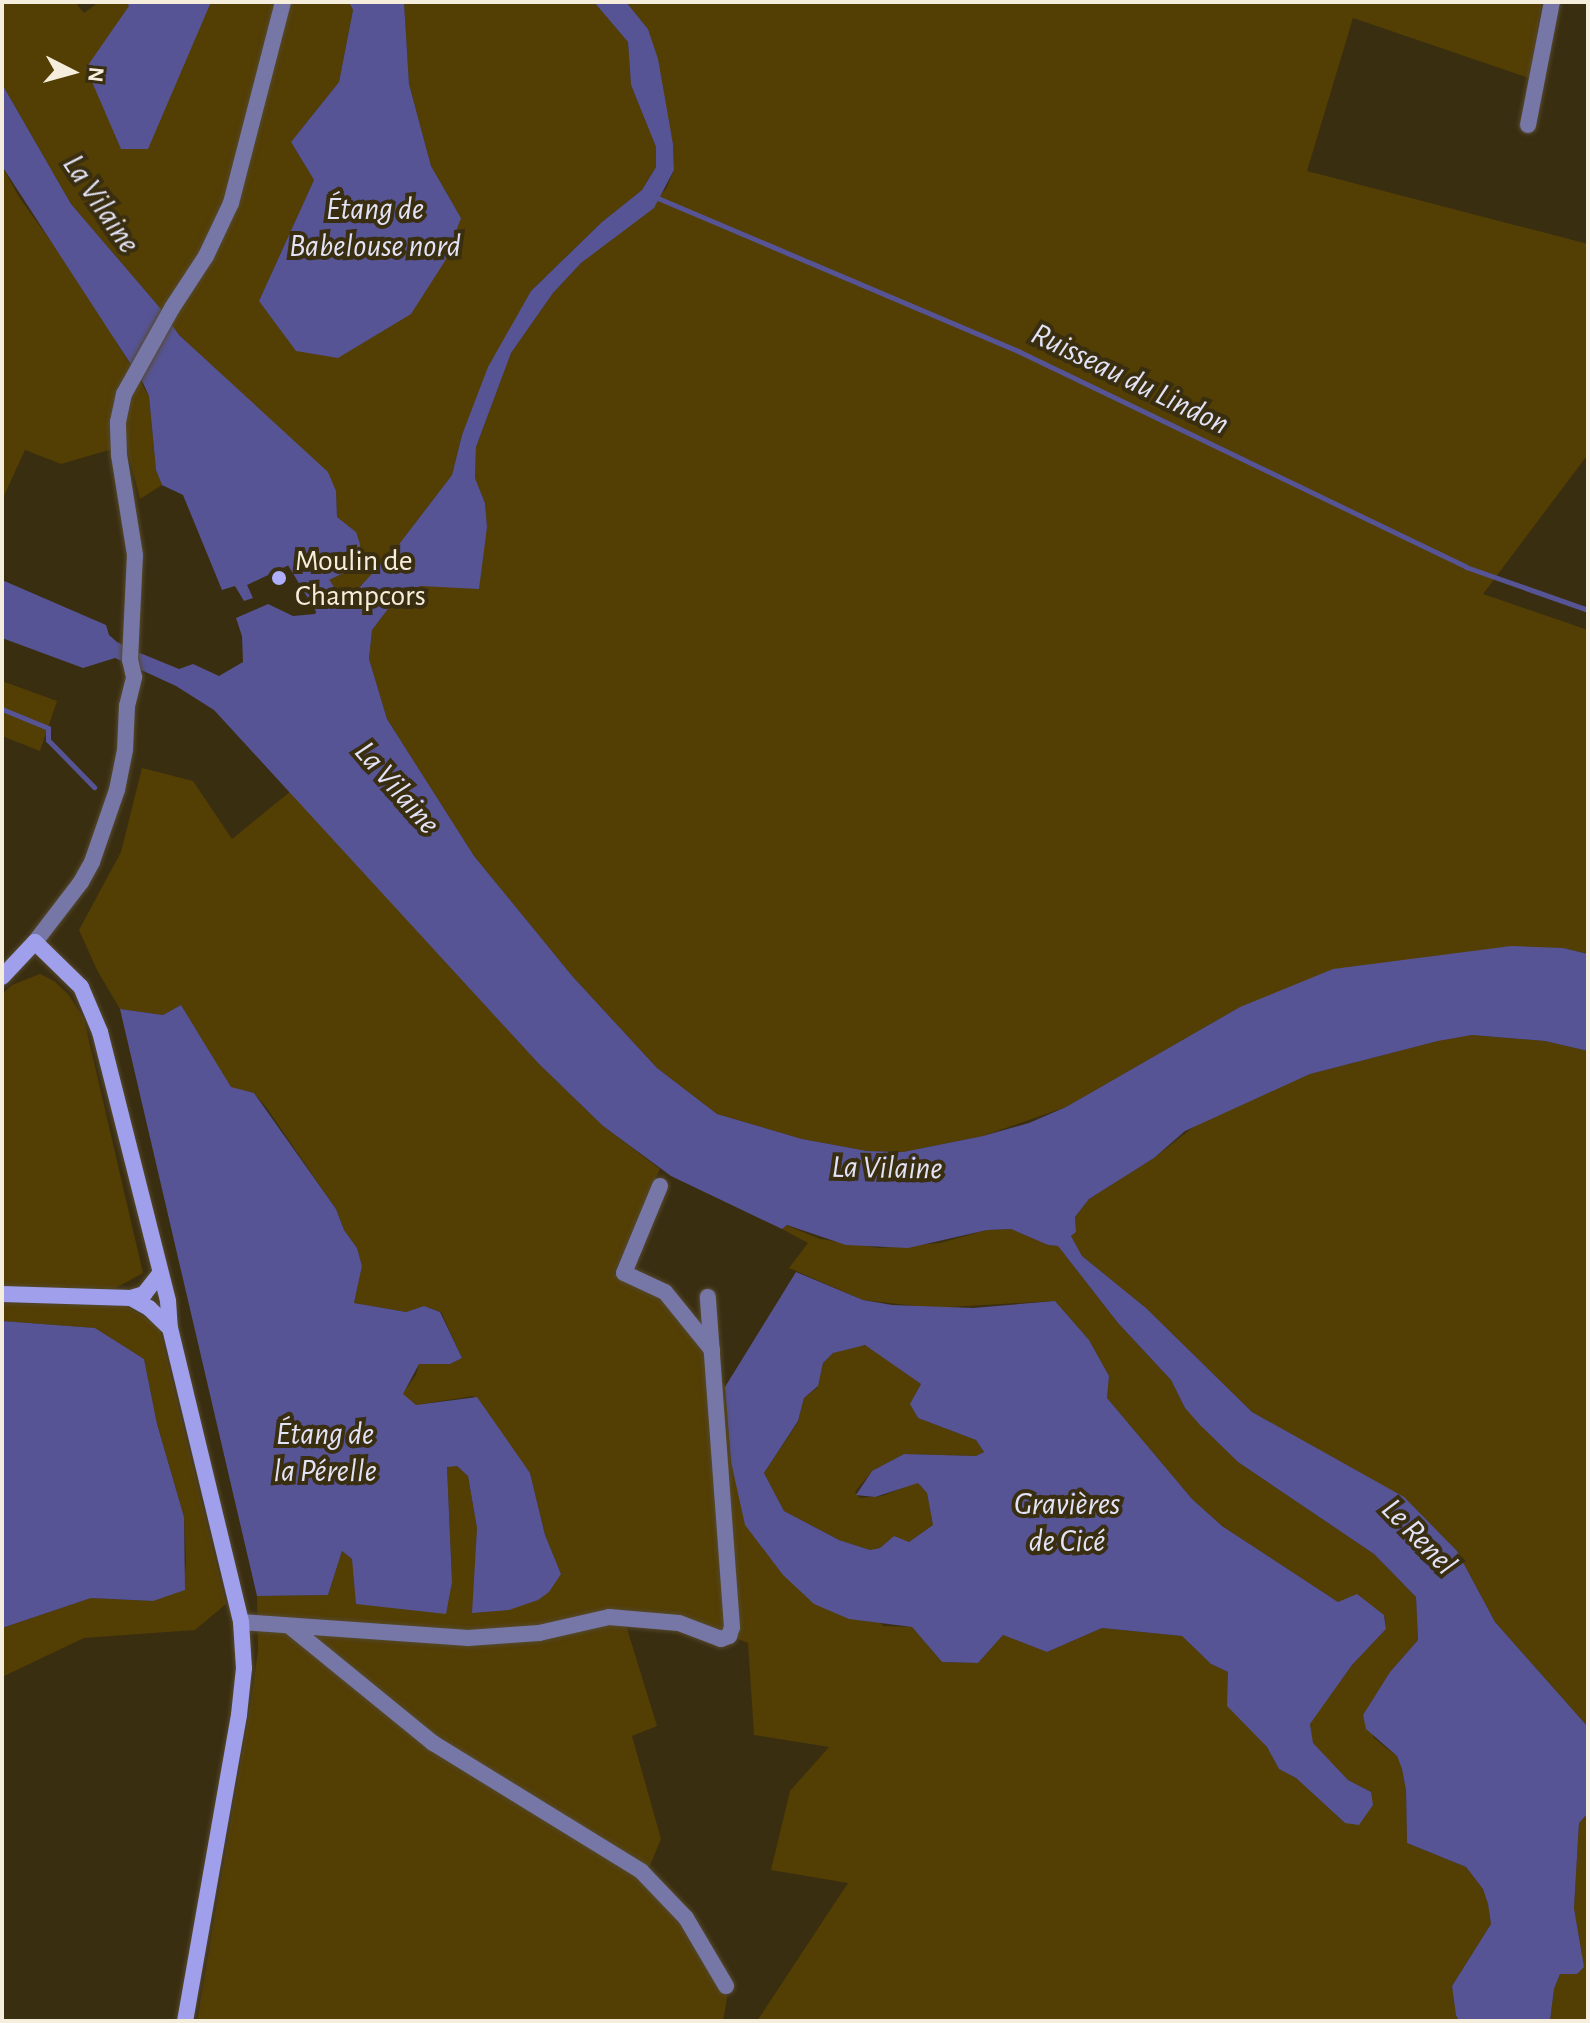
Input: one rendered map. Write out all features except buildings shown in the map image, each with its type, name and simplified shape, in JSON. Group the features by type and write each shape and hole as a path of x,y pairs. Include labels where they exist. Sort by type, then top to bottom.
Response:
{"main road":[{"path":"2,977 35,942 81,987 100,1032 168,1301 170,1328 241,1622 244,1668 239,1715 185,2021"},
{"path":"2,1294 131,1298 144,1294 159,1275"},
{"path":"131,1298 149,1308 170,1328"}],"street":[{"path":"35,942 81,882 102,838 119,776 127,706 133,689 130,660 134,609 133,529 119,455 118,422 124,394 161,326 206,256 231,203 242,172 283,2"},
{"path":"1528,125 1552,2"},
{"path":"660,1186 624,1273 665,1292 712,1350"},
{"path":"241,1622 468,1638 539,1633 609,1617 679,1623 721,1639 729,1636 732,1627 708,1297"},
{"path":"292,1628 433,1743 641,1871 686,1918 726,1986"}],"shaded area":[{"path":"2,2 75,2 84,13 99,2 208,7 211,2 349,2 353,10 339,82 291,142 314,180 259,301 461,218 431,166 409,84 404,2 594,2 628,42 631,85 656,147 656,167 642,190 602,222 531,291 462,435 452,475 400,543 357,590 333,600 324,581 348,571 356,532 337,517 336,491 179,335 161,309 71,204 2,84"},
{"path":"626,2 1542,2 1529,78 1353,18 1307,171 1588,244 1586,457 1483,594 1588,630 1588,954 1563,948 1240,1007 1066,1107 983,1136 903,1152 867,1151 802,1139 717,1114 657,1068 573,977 474,856 387,719 369,659 372,630 401,592 421,586 446,586 482,550 487,527 485,503 475,478 476,447 511,353 553,293 581,263 666,189 674,170 673,144 648,29"},
{"path":"2,166 19,197 81,283 149,396 156,470 162,485 140,499 126,445 61,464 25,450 2,500"},
{"path":"2,681 57,701 40,751 2,736"},
{"path":"142,768 193,781 232,839 291,791 538,1063 603,1126 660,1169 614,1273 663,1298 708,1356 725,1387 731,1462 883,1626 912,1627 942,1662 978,1663 1003,1635 1047,1652 1102,1628 1182,1636 1211,1664 1228,1672 1231,1682 1227,1702 1267,1747 1279,1769 1296,1778 1345,1823 1354,1823 1371,1792 1348,1780 1312,1743 1310,1723 1352,1665 1386,1629 1385,1617 1357,1595 1338,1602 1222,1526 1192,1499 1107,1398 1109,1376 1089,1340 1055,1301 933,1308 863,1300 789,1268 808,1243 782,1229 786,1225 820,1239 879,1248 940,1243 987,1230 1011,1229 1048,1245 1058,1246 1118,1323 1171,1380 1185,1408 1238,1462 1374,1554 1416,1597 1418,1640 1390,1672 1363,1716 1374,1738 1397,1756 1402,1769 1406,1790 1407,1843 1466,1867 1483,1889 1488,1904 1491,1924 1452,1986 1459,2021 757,2021 848,1883 771,1870 790,1791 829,1747 754,1735 748,1643 685,1618 621,1609 657,1726 632,1736 661,1839 649,1868 730,1981 723,2021 197,2021 251,1701 258,1650 257,1596 328,1595 342,1551 352,1559 452,1582 447,1466 457,1466 468,1476 477,1528 476,1556 561,1574 545,1535 530,1473 473,1396 416,1405 402,1394 416,1375 419,1364 450,1364 462,1358 441,1312 424,1306 406,1312 354,1303 362,1266 357,1248 344,1230 336,1209 266,1107 254,1093 231,1088 181,1005 163,1015 120,1009 97,970 79,930 121,852"},
{"path":"40,974 54,981 69,995 84,1019 143,1273 114,1289 2,1286 2,994 12,985"},
{"path":"1472,1035 1545,1041 1588,1051 1588,1727 1495,1622 1457,1551 1404,1498 1252,1412 1146,1308 1082,1256 1071,1236 1076,1232 1075,1217 1089,1199 1154,1158 1201,1121 1310,1074"},
{"path":"2,1303 126,1306 159,1326 226,1604 195,1630 84,1638 2,1677 2,1628 91,1598 153,1601 185,1571 186,1560 184,1517 157,1424 144,1359 95,1328 2,1321"},
{"path":"858,1345 868,1346 921,1384 911,1405 918,1418 976,1440 984,1452 976,1456 904,1454 872,1471 855,1492 860,1498 882,1496 917,1482 927,1493 933,1525 909,1542 892,1538 880,1548 870,1550 839,1540 784,1511 764,1473 798,1422 804,1398 817,1388 823,1363 833,1353"},
{"path":"1588,1813 1588,2021 1550,2021 1554,1989 1560,1974 1582,1954 1574,1908 1579,1823"}],"water":[{"path":"126,2 211,2 148,149 121,149 86,68 129,6"},
{"name":"Étang de Babelouse nord","path":"349,2 404,2 409,84 431,166 461,218 445,261 411,314 338,358 296,351 259,301 314,180 291,142 339,82 353,10"},
{"name":"Le Renel","path":"594,2 626,2 648,29 658,59 673,144 674,170 654,208 581,263 553,293 511,353 476,447 475,478 485,503 487,527 479,589 421,586 401,592 372,630 369,659 387,719 474,856 573,977 657,1068 717,1114 802,1139 867,1151 903,1152 1029,1123 1066,1107 1240,1007 1333,969 1511,946 1563,948 1588,954 1588,1051 1545,1041 1472,1035 1310,1074 1185,1131 1154,1158 1089,1199 1075,1217 1076,1232 1071,1236 1082,1256 1146,1308 1252,1412 1404,1497 1457,1551 1495,1622 1588,1727 1588,1813 1579,1823 1574,1908 1584,1967 1577,1974 1560,1974 1554,1989 1550,2021 1459,2021 1456,2015 1452,1986 1491,1924 1488,1904 1483,1889 1466,1867 1407,1843 1406,1790 1402,1769 1397,1756 1366,1729 1363,1715 1390,1672 1418,1640 1416,1597 1374,1554 1238,1462 1200,1425 1185,1408 1171,1380 1118,1323 1058,1246 1048,1245 1011,1229 987,1230 908,1248 846,1245 787,1225 782,1229 671,1176 603,1126 538,1063 214,710 176,686 115,658 83,668 2,638 2,580 106,625 109,635 117,642 140,653 179,669 193,664 219,676 243,662 242,636 236,618 268,604 293,616 315,614 321,605 357,590 400,543 452,475 462,435 488,367 531,291 602,222 642,190 656,167 656,147 631,85 628,42"},
{"path":"2,84 71,204 161,309 179,335 328,472 336,491 337,517 356,532 360,544 359,561 348,571 316,586 304,587 289,565 247,585 253,598 244,601 235,586 222,590 183,495 162,485 156,470 149,396 143,383 2,166"},
{"name":"Étang de la Pérelle","path":"181,1005 231,1087 254,1093 336,1209 344,1230 357,1248 362,1266 354,1303 406,1312 424,1306 440,1312 462,1358 450,1364 419,1364 403,1394 416,1405 477,1397 530,1473 545,1535 561,1574 549,1592 538,1600 509,1610 472,1613 477,1528 468,1476 457,1466 447,1467 452,1582 446,1614 356,1604 352,1559 342,1551 328,1595 257,1596 120,1009 163,1015"},
{"name":"Gravières de Cicé","path":"796,1272 863,1300 892,1305 973,1308 1055,1301 1089,1340 1109,1376 1107,1398 1192,1499 1222,1526 1338,1602 1357,1594 1384,1615 1386,1629 1352,1665 1310,1724 1313,1743 1348,1780 1371,1792 1373,1805 1359,1825 1345,1823 1296,1778 1279,1769 1267,1747 1227,1706 1228,1672 1211,1664 1182,1636 1102,1628 1047,1652 1003,1635 978,1663 942,1662 912,1627 849,1619 814,1604 783,1575 745,1525 731,1462 725,1387","holes":["865,1345 921,1384 910,1404 918,1418 976,1440 984,1452 976,1456 904,1454 872,1471 856,1495 875,1497 918,1483 927,1493 933,1525 909,1542 894,1536 880,1548 870,1550 839,1540 784,1511 764,1473 798,1421 804,1398 818,1386 823,1363 833,1353"]},
{"path":"2,1321 95,1328 144,1359 157,1424 184,1517 185,1590 153,1601 91,1598 2,1628"}],"waterway":[{"name":"Ruisseau du Lindon","path":"653,196 1018,351 1466,567 1588,610"},
{"name":"La Vilaine","path":"297,553 335,616 332,636"},
{"path":"2,709 48,728 48,740 94,787"}],"place":[{"name":"Moulin de Champcors","path":"279,578"}]}
